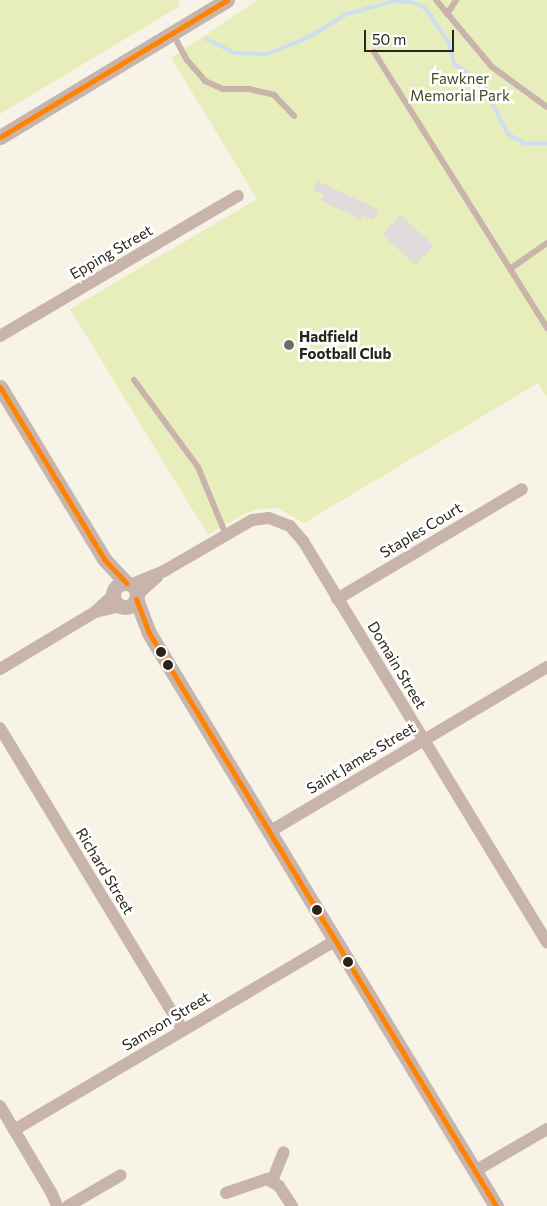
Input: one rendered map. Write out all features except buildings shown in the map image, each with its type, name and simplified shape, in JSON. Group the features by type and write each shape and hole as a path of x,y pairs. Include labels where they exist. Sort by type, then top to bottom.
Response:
{"street":[{"path":"0,136 227,0"},
{"name":"Epping Street","path":"0,336 238,196"},
{"path":"0,387 496,1206"},
{"name":"Staples Court","path":"337,598 522,489"},
{"name":"Domain Street","path":"0,669 226,535 260,518 284,523 303,541 547,943"},
{"name":"Saint James Street","path":"269,832 547,667"},
{"name":"Richard Street","path":"0,728 183,1030"},
{"name":"Samson Street","path":"14,1130 335,941"},
{"path":"0,1106 56,1206"},
{"path":"475,1171 547,1129"},
{"path":"272,1181 284,1152"},
{"path":"68,1206 121,1175"},
{"path":"226,1194 262,1179 272,1181 292,1206"}],"lane":[{"path":"436,0 492,67 547,107"},
{"path":"447,14 456,0"},
{"path":"172,33 187,60 205,81 223,89 249,89 274,95 294,116"},
{"path":"374,52 547,328"},
{"path":"510,269 547,243"},
{"path":"134,380 198,467 226,535"}],"green space":[{"path":"0,0 177,0 180,6 0,114"},
{"name":"Fawkner Memorial Park","path":"257,0 547,0 547,398 538,383 304,523 277,508 261,509 246,513 208,535 70,309 257,199 171,58"}],"waterway":[{"path":"206,39 235,53 267,54 307,38 347,14 395,1 412,2 425,8 448,41 454,64 482,83 508,134 524,143 547,143"}],"transit line":[{"path":"0,137 227,0"},
{"path":"0,387 104,559 126,583"},
{"path":"136,599 149,633 496,1206"}],"place":[{"name":"Hadfield Football Club","path":"289,345"}]}
